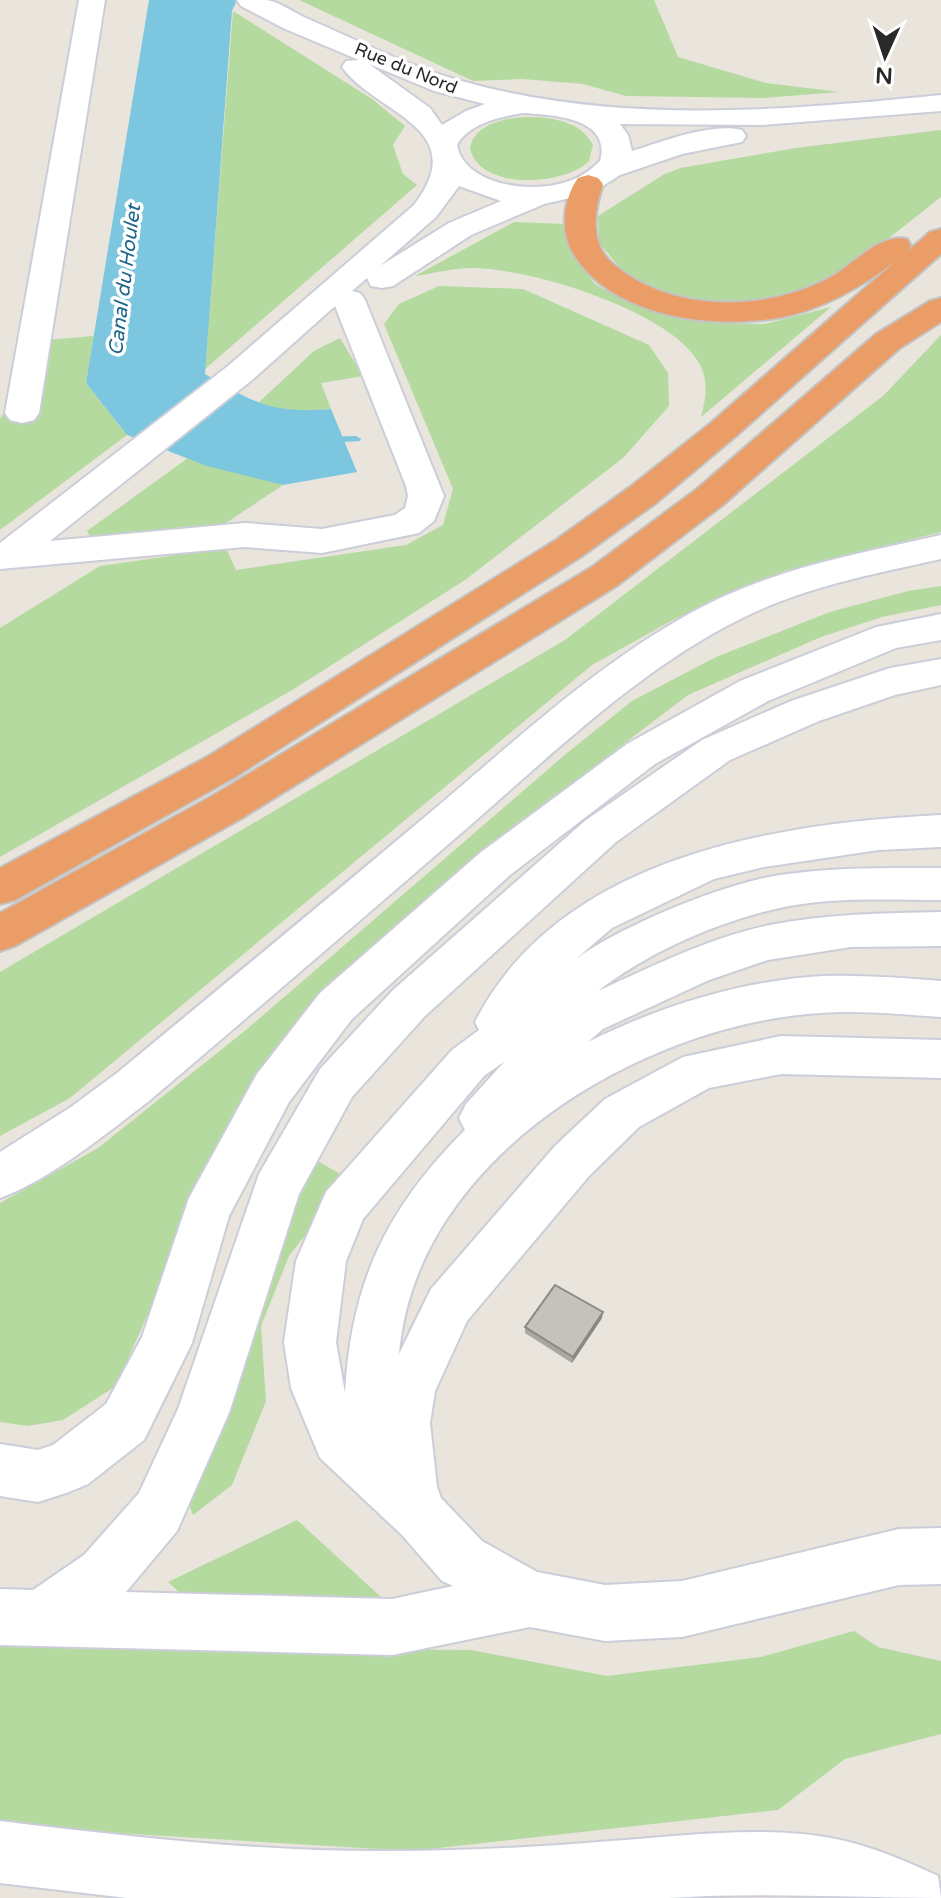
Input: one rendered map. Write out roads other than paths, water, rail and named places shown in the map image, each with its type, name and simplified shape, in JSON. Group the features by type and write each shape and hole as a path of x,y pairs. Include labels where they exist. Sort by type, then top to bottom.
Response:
{"highway":[{"path":"599,176 581,211 580,232 586,250 598,266 618,282 643,295 678,306 714,311 766,310 808,300 867,269 941,209"},
{"path":"0,888 130,820 230,762 569,548 643,495 724,429 941,238"},
{"path":"0,934 251,793 605,576 711,496 888,341 941,308"}],"street":[{"path":"22,413 92,0"},
{"name":"Rue du Nord","path":"254,2 292,22 444,85 523,105"},
{"name":"Rue du Nord","path":"292,22 420,114 464,177 486,187 514,193 543,194"},
{"path":"3,559 240,373 425,211 444,186 452,131 467,119 497,108 523,105 557,107 581,113 743,116 941,103"},
{"path":"240,373 460,229 543,194 684,144 905,107"},
{"path":"581,113 614,135 618,155 599,176"},
{"path":"3,559 245,535 322,541 394,528 414,521 424,505 424,486 349,300"},
{"path":"9,1167 88,1121 133,1087 558,727 635,669 716,616 760,597 824,576 941,547"},
{"path":"635,669 836,596 941,574"},
{"path":"0,1470 38,1476 69,1466 125,1422 166,1343 206,1213 273,1088 336,1006 495,864 641,754 754,691 889,636 941,627"},
{"path":"20,1617 104,1575 158,1512 203,1413 276,1189 336,1083 409,1003 601,831 716,750 805,711 890,682 941,672"},
{"path":"941,831 879,834 764,851 703,866 597,916 541,963 468,1063 343,1207 321,1261 310,1342 317,1388 339,1440 421,1516 462,1561 530,1599 605,1613 682,1609 899,1557 941,1556"},
{"path":"468,1063 618,952 705,914 777,892 848,884 941,884"},
{"path":"421,1516 375,1449 370,1372 378,1314 396,1263 485,1115 538,1056 587,1016 693,968 767,943 851,930 941,929"},
{"path":"440,1188 483,1140 605,1054 688,1021 792,997 941,999"},
{"path":"421,1516 410,1487 404,1423 409,1390 426,1348 449,1305 572,1161 622,1113 699,1071 781,1055 941,1059"},
{"path":"20,1617 392,1627 530,1599"},
{"path":"0,1852 229,1878 335,1882 452,1882 782,1863 861,1874 895,1885 916,1898"},
{"path":"703,1898 782,1863"}],"water":[{"path":"149,0 237,0 232,11 205,374 251,399 278,408 331,409 357,472 283,485 207,466 127,435 86,383"}],"waterway":[{"name":"Canal du Houlet","path":"326,440 356,439"}]}
